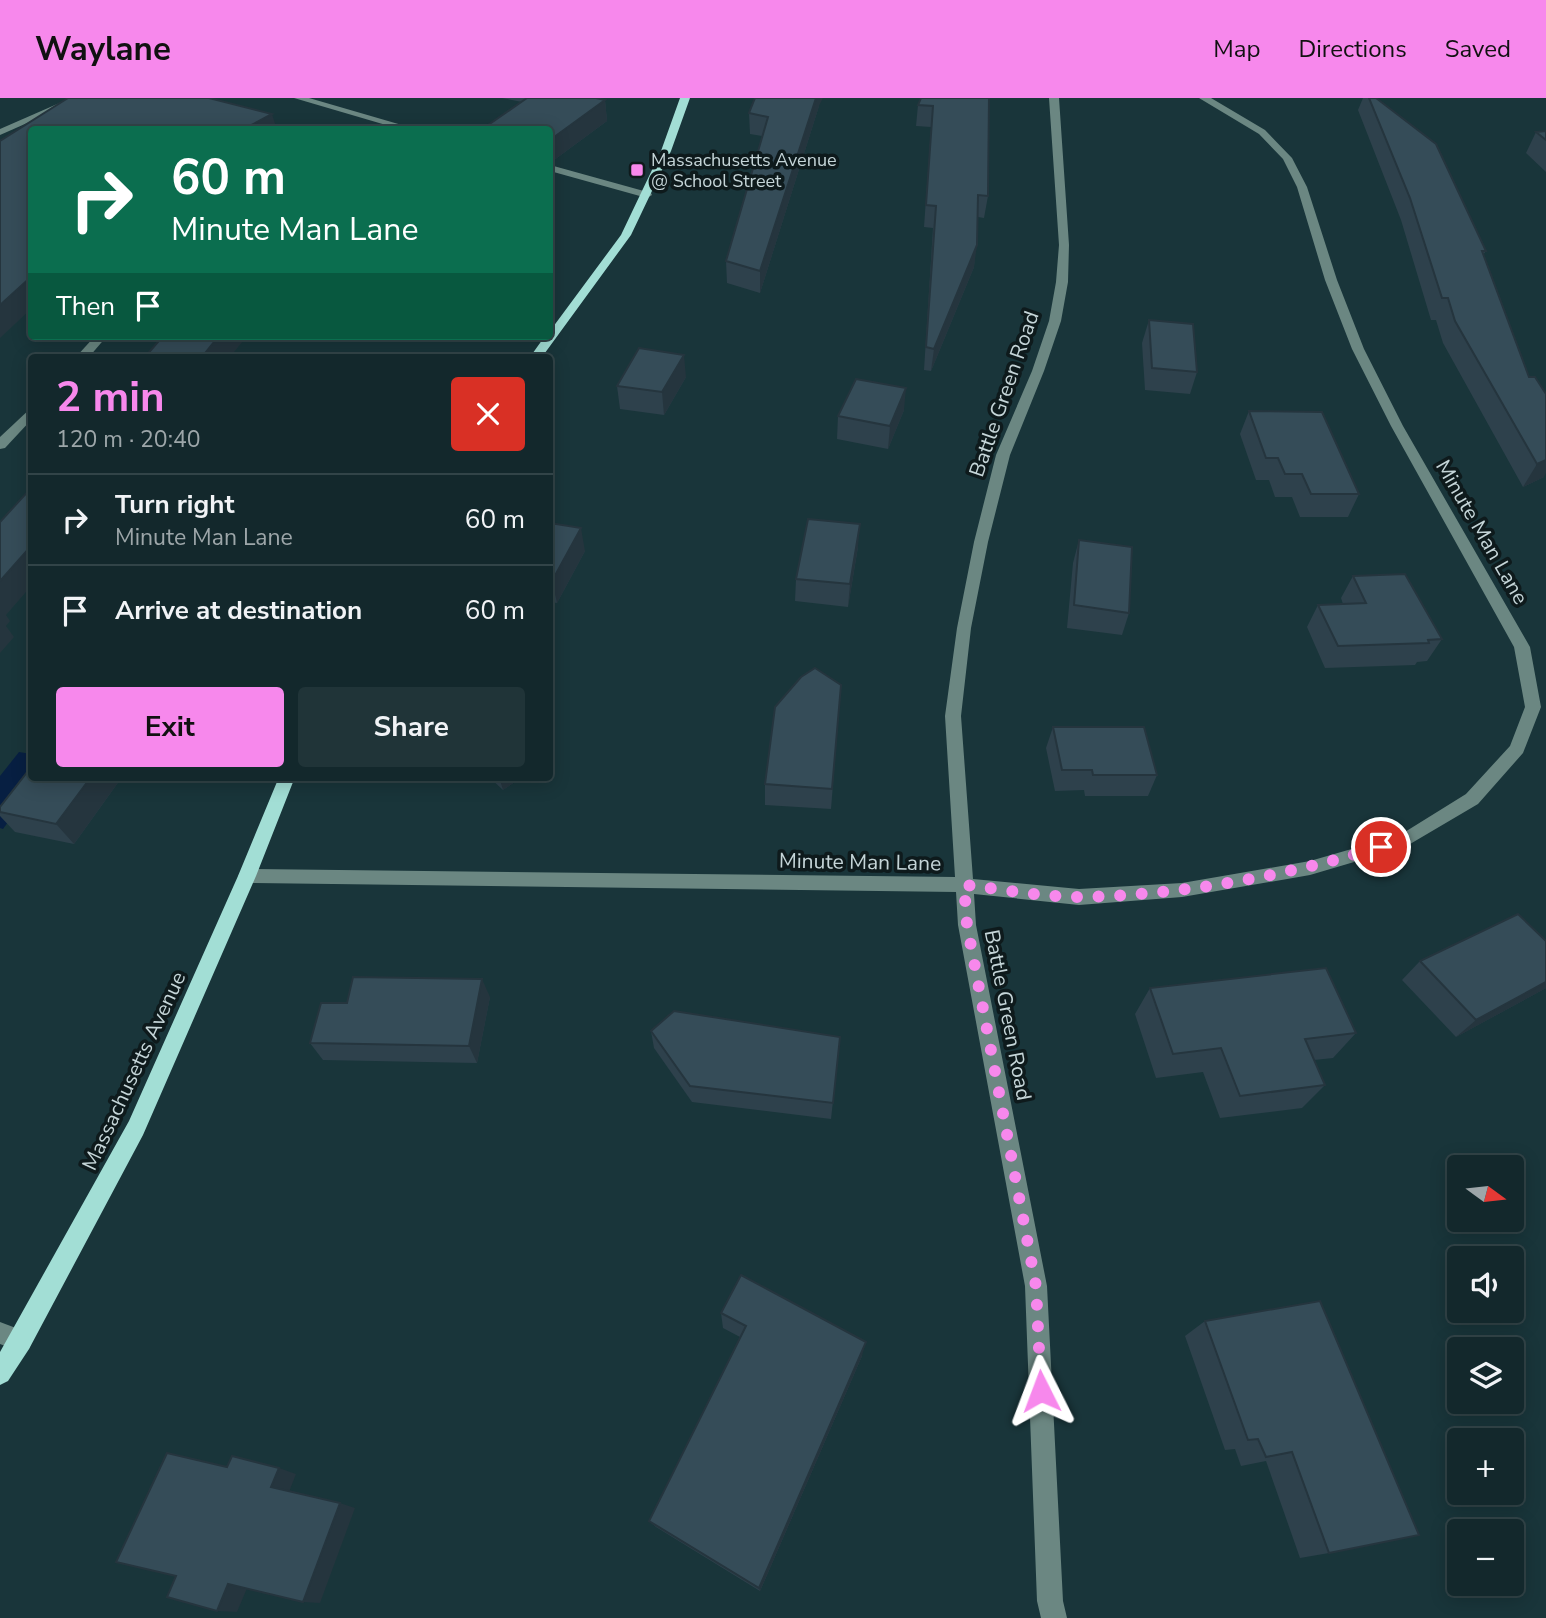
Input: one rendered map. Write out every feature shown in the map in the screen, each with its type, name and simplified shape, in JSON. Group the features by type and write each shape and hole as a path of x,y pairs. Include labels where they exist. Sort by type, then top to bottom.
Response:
{"main road":[{"path":"553,334 626,235 647,195 685,98"},
{"name":"Massachusetts Avenue","path":"0,1373 10,1337 136,1128 247,876 285,781"}],"street":[{"path":"0,132 79,98"},
{"path":"299,98 401,126"},
{"name":"Battle Green Road","path":"1054,98 1064,245 1062,282 1055,321 1038,371 1003,455 981,542 964,628 954,703 967,925 1036,1286 1050,1601 1054,1618"},
{"name":"Minute Man Lane","path":"247,876 964,885 1079,897 1182,890 1310,868 1405,840 1472,799 1517,749 1533,707 1522,647 1397,426 1358,349 1331,280 1302,187 1287,158 1262,132 1204,98"},
{"path":"376,126 384,121"},
{"path":"553,168 647,195"},
{"path":"85,354 97,340"},
{"path":"0,445 28,415"}],"water":[{"path":"19,752 28,754 28,781 38,781 3,829 0,828 0,776"}],"building":[{"path":"68,98 209,98 272,114 250,126 28,126 28,280 0,305 0,141"},
{"path":"527,98 605,100 553,138 553,126 487,126"},
{"path":"755,98 816,98 760,271 726,261 768,117 749,113"},
{"path":"921,98 989,98 988,196 978,195 977,245 934,349 926,347 936,206 926,205 933,106 918,105"},
{"path":"1369,98 1376,98 1436,144 1486,251 1482,251 1529,377 1535,377 1546,394 1546,460 1537,464 1455,321 1448,298 1442,298 1410,198"},
{"path":"1546,131 1546,140 1536,132"},
{"path":"1149,320 1193,324 1197,372 1152,368"},
{"path":"160,340 216,340 204,354 148,354"},
{"path":"639,348 684,355 662,392 617,386"},
{"path":"856,379 906,388 890,426 838,416"},
{"path":"1249,411 1322,412 1359,494 1311,494 1302,474 1285,474 1278,458 1266,458"},
{"path":"28,491 28,550 0,581 0,522"},
{"path":"808,519 860,524 850,584 796,579"},
{"path":"553,523 581,528 553,579"},
{"path":"1079,540 1132,547 1129,613 1074,605"},
{"path":"1405,574 1442,639 1428,640 1429,643 1338,646 1318,605 1366,603 1353,576"},
{"path":"815,668 841,685 832,789 765,784 775,707 801,677"},
{"path":"1053,727 1144,727 1157,775 1093,775 1092,770 1062,770"},
{"path":"28,771 28,781 88,781 56,824 0,812 0,807"},
{"path":"1518,914 1546,941 1546,982 1476,1020 1420,961"},
{"path":"1326,968 1356,1033 1305,1039 1325,1085 1240,1096 1221,1048 1173,1054 1150,988"},
{"path":"353,977 482,979 469,1046 310,1043 321,1003 347,1003"},
{"path":"674,1011 840,1037 833,1103 690,1086 651,1031"},
{"path":"741,1275 866,1342 759,1588 649,1521 746,1326 721,1313"},
{"path":"1320,1301 1419,1535 1329,1553 1292,1452 1266,1457 1258,1439 1248,1440 1205,1321"},
{"path":"167,1453 227,1467 232,1456 279,1468 271,1487 340,1503 303,1602 228,1584 217,1611 167,1597 176,1576 116,1562"}],"place":[{"name":"Massachusetts Avenue @ School Street","path":"637,170"}],"route":[{"path":"1041,1391 1036,1286 967,925 964,885 1079,897 1182,890 1310,868 1381,847"}]}
